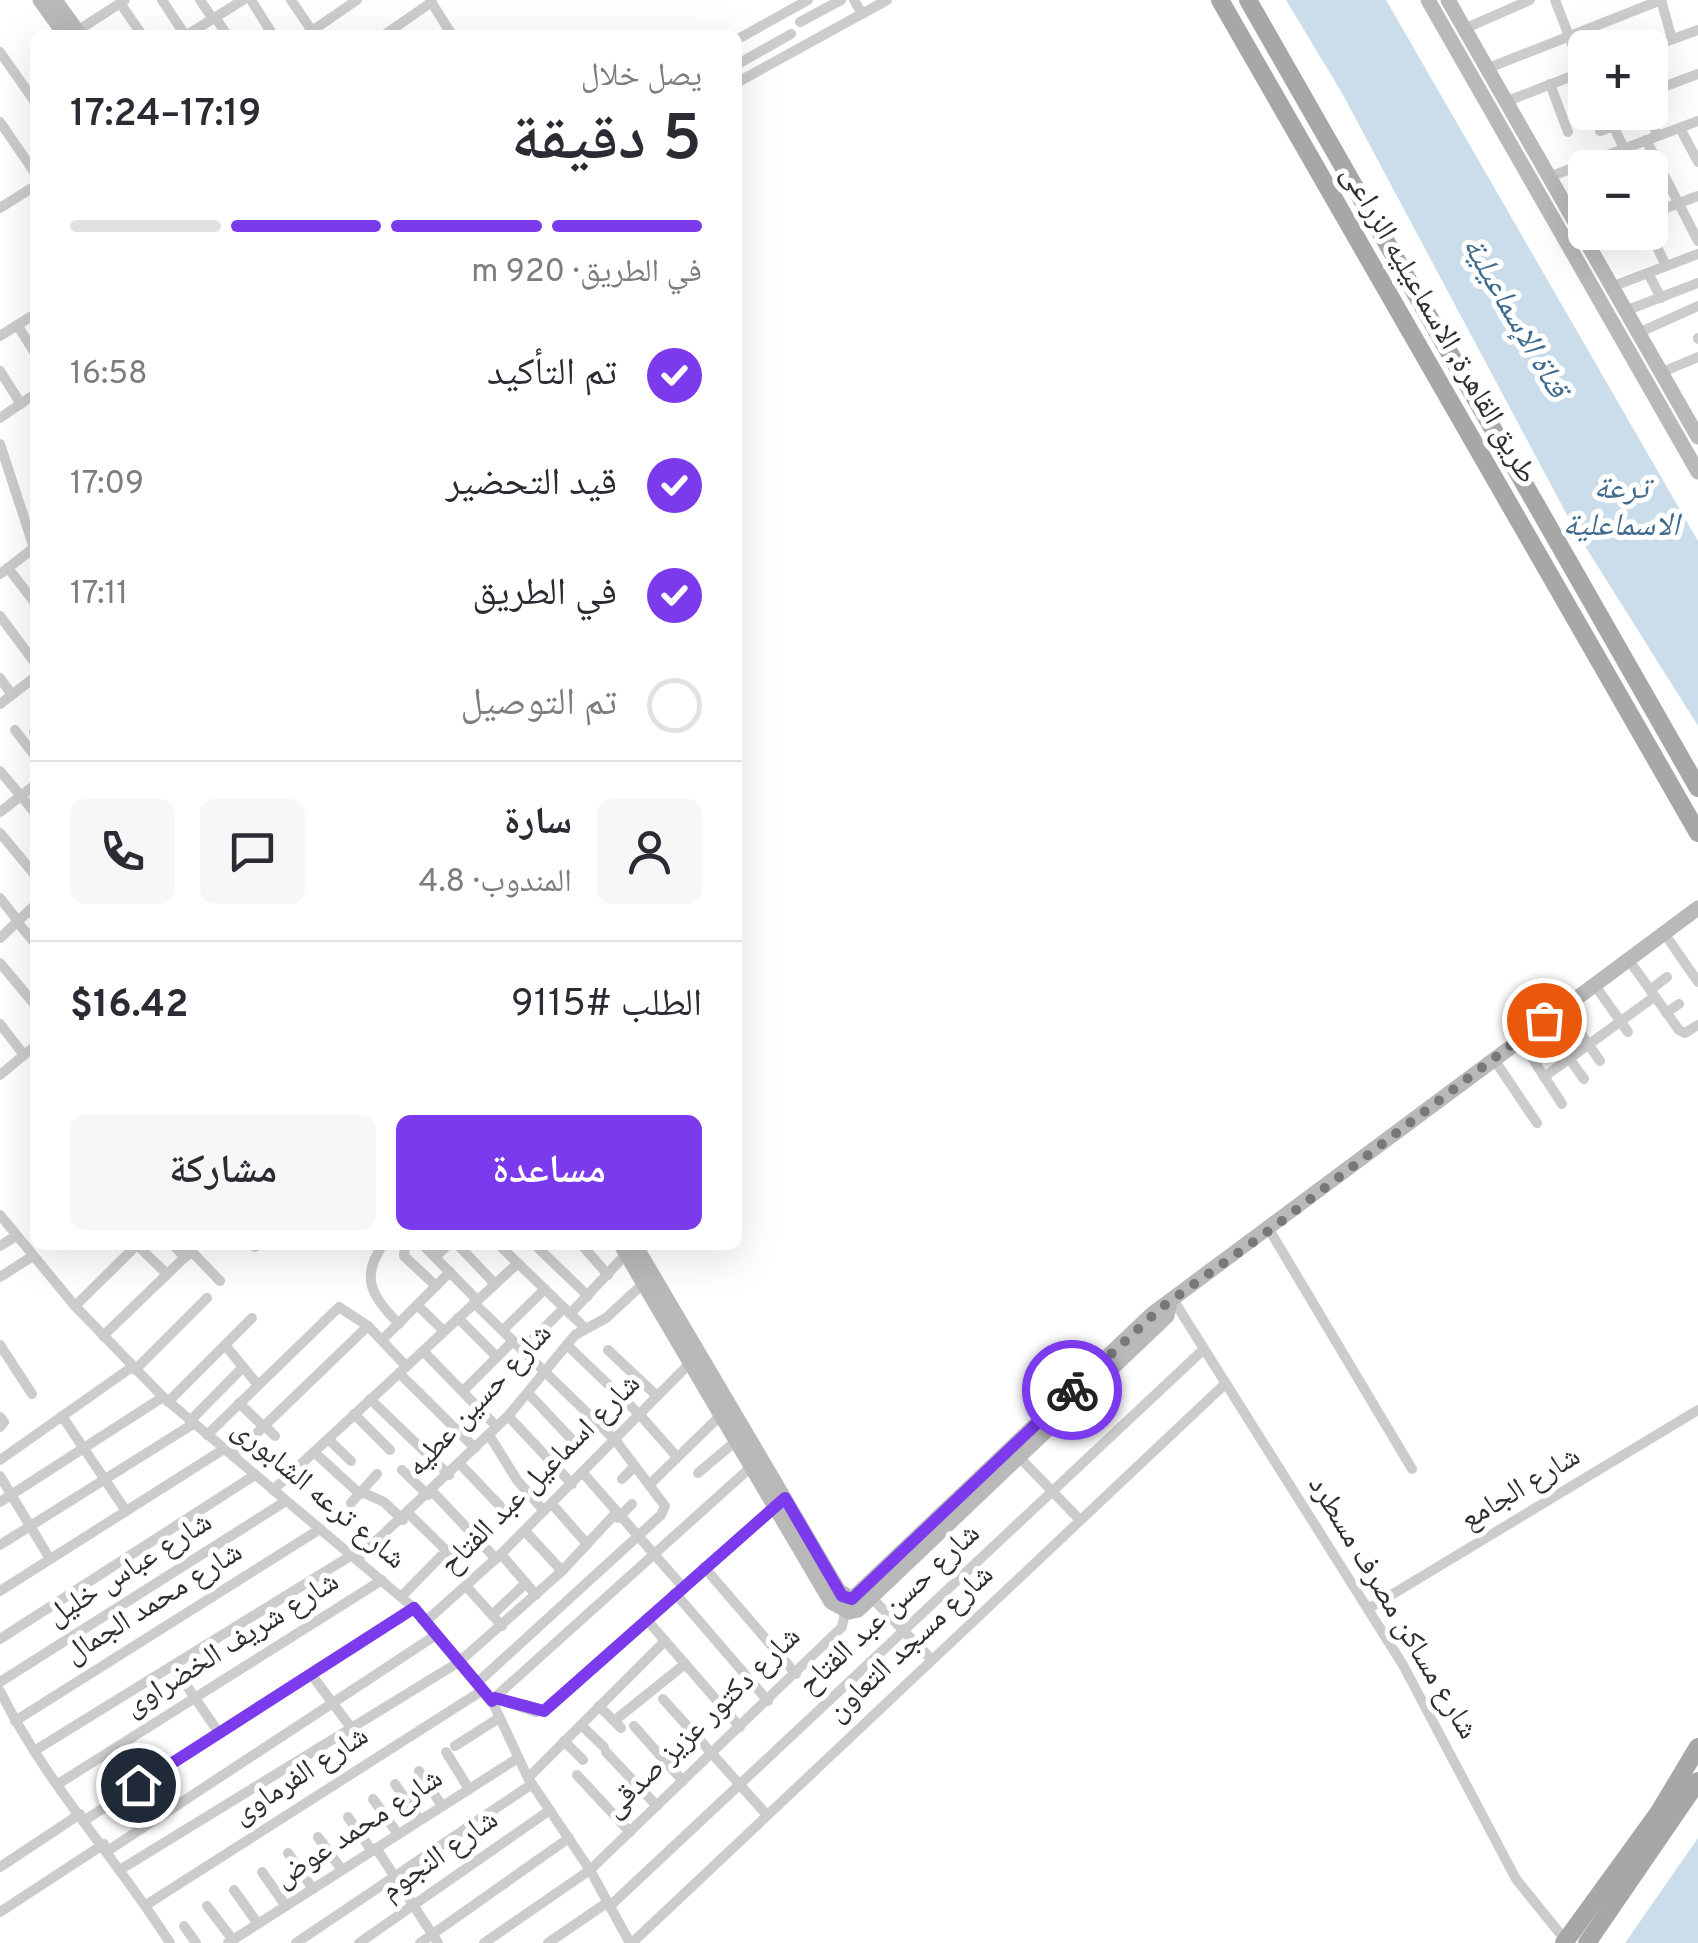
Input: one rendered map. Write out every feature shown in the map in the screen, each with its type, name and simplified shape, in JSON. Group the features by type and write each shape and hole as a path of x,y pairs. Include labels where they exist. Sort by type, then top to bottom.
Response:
{"main road":[{"name":"طريق القاهرة, الاسماعيليه الزراعى","path":"1220,0 1698,832"},
{"name":"طريق القاهرة, الاسماعيليه الزراعى","path":"1248,0 1693,780"},
{"path":"1652,757 1672,744"},
{"path":"1666,781 1693,780"},
{"path":"1565,1942 1659,1812 1698,1748"},
{"path":"1587,1943 1698,1781"}],"street":[{"path":"40,0 70,30"},
{"path":"54,0 72,30"},
{"path":"162,0 183,30"},
{"path":"200,0 223,30"},
{"path":"194,30 243,0"},
{"path":"251,0 270,30"},
{"path":"291,0 307,30"},
{"path":"332,0 339,12"},
{"path":"313,30 357,0"},
{"path":"742,37 808,0"},
{"path":"800,22 841,0"},
{"path":"854,0 862,14"},
{"path":"742,80 887,0"},
{"path":"1428,0 1698,472"},
{"path":"1448,0 1568,212"},
{"path":"1464,29 1511,4 1530,0"},
{"path":"1486,69 1568,33 1555,0"},
{"path":"1577,30 1662,0 1672,39"},
{"path":"80,30 123,1 139,30"},
{"path":"391,30 431,1 449,30"},
{"path":"780,16 800,50"},
{"path":"1668,41 1698,30"},
{"path":"742,62 791,34"},
{"path":"0,52 30,95"},
{"path":"1668,85 1698,74"},
{"path":"1505,102 1568,77"},
{"path":"1550,84 1568,132"},
{"path":"1619,150 1698,121"},
{"path":"0,122 30,166"},
{"path":"1600,131 1613,126 1624,148"},
{"path":"1680,128 1698,162"},
{"path":"1650,130 1678,204 1698,240"},
{"path":"1548,177 1568,170"},
{"path":"2,202 30,188"},
{"path":"1668,208 1698,196"},
{"path":"1589,250 1698,436"},
{"path":"1658,250 1666,266"},
{"path":"1611,287 1698,254"},
{"path":"1648,273 1660,298"},
{"path":"1625,311 1698,283"},
{"path":"1638,333 1698,306"},
{"path":"0,336 30,317"},
{"path":"17,325 30,345"},
{"path":"1660,373 1698,356"},
{"path":"0,371 21,404"},
{"path":"0,418 30,398"},
{"path":"0,444 30,533"},
{"path":"30,552 4,571 30,597"},
{"path":"0,616 30,656"},
{"path":"0,678 12,695"},
{"path":"0,704 30,682"},
{"path":"15,730 30,750"},
{"path":"0,771 30,807"},
{"path":"0,812 30,789"},
{"path":"0,833 30,869"},
{"path":"0,898 30,937"},
{"path":"0,938 30,910"},
{"path":"1172,1303 1519,1038 1697,911"},
{"path":"1664,933 1698,982"},
{"path":"1628,958 1682,1032 1693,1029"},
{"path":"0,963 30,999"},
{"path":"1544,1077 1620,1022 1668,977"},
{"path":"1594,984 1628,1032"},
{"path":"1666,1013 1679,1004"},
{"path":"1562,1007 1600,1061"},
{"path":"1542,1021 1584,1079"},
{"path":"0,1024 28,1052 0,1075"},
{"path":"1519,1038 1562,1104"},
{"path":"1493,1058 1537,1123"},
{"name":"شارع ترعه الشابورى","path":"0,1215 76,1306 165,1399 402,1596 493,1699 530,1781 590,1870 629,1940"},
{"path":"1270,1230 1412,1469"},
{"path":"0,1246 16,1236"},
{"path":"76,1306 132,1250"},
{"path":"142,1250 167,1274"},
{"path":"177,1250 185,1257"},
{"path":"381,1250 371,1265 371,1290 399,1324"},
{"path":"405,1250 404,1256 436,1286"},
{"path":"428,1250 513,1341 616,1441 649,1484 721,1415"},
{"path":"435,1258 443,1250"},
{"path":"463,1250 495,1284"},
{"path":"507,1250 585,1328"},
{"path":"540,1250 588,1296"},
{"path":"586,1250 608,1274"},
{"path":"523,1350 588,1296 626,1250"},
{"path":"628,1250 751,1466 780,1503"},
{"path":"628,1250 844,1604"},
{"path":"103,1336 192,1252 220,1280"},
{"path":"0,1277 33,1256"},
{"path":"274,1490 518,1263"},
{"path":"382,1340 450,1272"},
{"name":"شارع حسين عطيه","path":"34,1751 355,1557 449,1475 508,1416 585,1328 606,1318 644,1283"},
{"path":"503,1330 545,1289"},
{"path":"0,1460 134,1368 207,1298"},
{"name":"شارع مساكن مصرف مسطرد","path":"1172,1303 1368,1609 1516,1879 1565,1942"},
{"name":"شارع دكتور عزيز صدقى","path":"844,1604 858,1610 872,1598 1021,1459 1166,1316 1172,1303"},
{"name":"شارع دكتور عزيز صدقى","path":"844,1604 856,1597 1152,1314 1172,1303"},
{"path":"417,1305 444,1331"},
{"path":"208,1435 336,1308 344,1306 382,1340 403,1369 476,1448"},
{"path":"0,1502 165,1399 252,1318"},
{"path":"458,1318 497,1357"},
{"path":"0,1591 228,1452 264,1426 368,1326"},
{"path":"463,1391 513,1341"},
{"path":"0,1345 32,1394"},
{"path":"225,1345 258,1385"},
{"path":"568,1346 640,1415 677,1457"},
{"path":"423,1350 463,1391 493,1430 517,1480 588,1544"},
{"path":"608,1350 657,1396"},
{"name":"شارع حسن عبد الفتاح","path":"548,1943 609,1904 1203,1350"},
{"name":"شارع اسماعيل عبد الفتاح","path":"426,1622 525,1531 690,1362"},
{"path":"0,1545 192,1422 243,1367"},
{"name":"شارع مسجد التعاون","path":"612,1943 629,1940 1226,1384"},
{"path":"528,1393 575,1443"},
{"path":"370,1398 449,1475"},
{"path":"239,1403 275,1436"},
{"name":"شارع الجامع","path":"1368,1609 1698,1410"},
{"path":"354,1414 390,1450"},
{"path":"62,1416 126,1511"},
{"path":"508,1416 572,1484"},
{"path":"328,1439 351,1461"},
{"path":"698,1473 736,1441"},
{"path":"314,1452 358,1496 384,1502 406,1516 447,1556 402,1596"},
{"path":"1021,1459 1080,1520"},
{"path":"460,1464 500,1506"},
{"path":"622,1479 636,1466"},
{"path":"493,1699 650,1553 751,1466"},
{"path":"402,1470 536,1594"},
{"path":"583,1473 768,1701"},
{"path":"358,1496 377,1474"},
{"path":"0,1639 255,1475"},
{"path":"0,1476 50,1559"},
{"name":"شارع الفرماوى","path":"146,1905 480,1687 664,1511 649,1484"},
{"name":"شارع عباس خليل","path":"0,1682 286,1500"},
{"path":"493,1699 544,1711 780,1503"},
{"path":"123,1868 459,1662 632,1504"},
{"name":"شارع محمد الجمال","path":"15,1721 320,1529"},
{"path":"525,1531 562,1570"},
{"path":"704,1568 796,1674"},
{"name":"شارع شريف الخضراوى","path":"58,1784 382,1580"},
{"path":"492,1615 526,1583"},
{"path":"466,1586 502,1626"},
{"path":"872,1598 931,1660"},
{"name":"شارع دكتور عزيز صدقى","path":"484,1943 590,1870 842,1627 844,1604"},
{"path":"0,1866 414,1608"},
{"path":"646,1619 740,1727"},
{"path":"0,1912 436,1635"},
{"path":"296,1943 530,1781 580,1724 666,1641"},
{"path":"623,1725 642,1699 686,1664"},
{"path":"173,1666 219,1733"},
{"path":"311,1674 352,1729"},
{"path":"624,1681 642,1699"},
{"path":"0,1691 34,1751 123,1868 168,1939 154,1943"},
{"path":"663,1698 766,1814"},
{"path":"599,1706 684,1781"},
{"path":"469,1789 450,1749 499,1718"},
{"path":"580,1724 657,1806"},
{"path":"564,1741 583,1760"},
{"name":"شارع محمد عوض","path":"231,1941 518,1758"},
{"path":"419,1771 442,1806"},
{"path":"577,1774 630,1832"},
{"path":"395,1784 420,1820"},
{"path":"373,1799 398,1834"},
{"name":"شارع النجوم","path":"358,1943 550,1810"},
{"path":"348,1817 395,1876 435,1939"},
{"path":"318,1837 342,1870"},
{"path":"420,1943 435,1939 569,1838"},
{"path":"288,1853 313,1889"},
{"path":"262,1872 286,1906"},
{"path":"234,1890 258,1924"},
{"path":"208,1906 231,1941"},
{"path":"184,1926 196,1943"}],"water":[{"name":"ترعة الاسماعلية","path":"1286,0 1386,0 1698,541 1698,726 1575,530 1342,93"},
{"path":"1698,1838 1698,1943 1625,1943"}],"way so far":[{"path":"1072,1390 1152,1314 1169,1306 1544,1020"}],"route":[{"path":"138,1785 414,1608 492,1701 495,1698 536,1712 544,1711 785,1498 842,1596 852,1599 1072,1390"}],"water label":[{"name":"قناة الإسماعيلية","path":"1514,318"}]}
